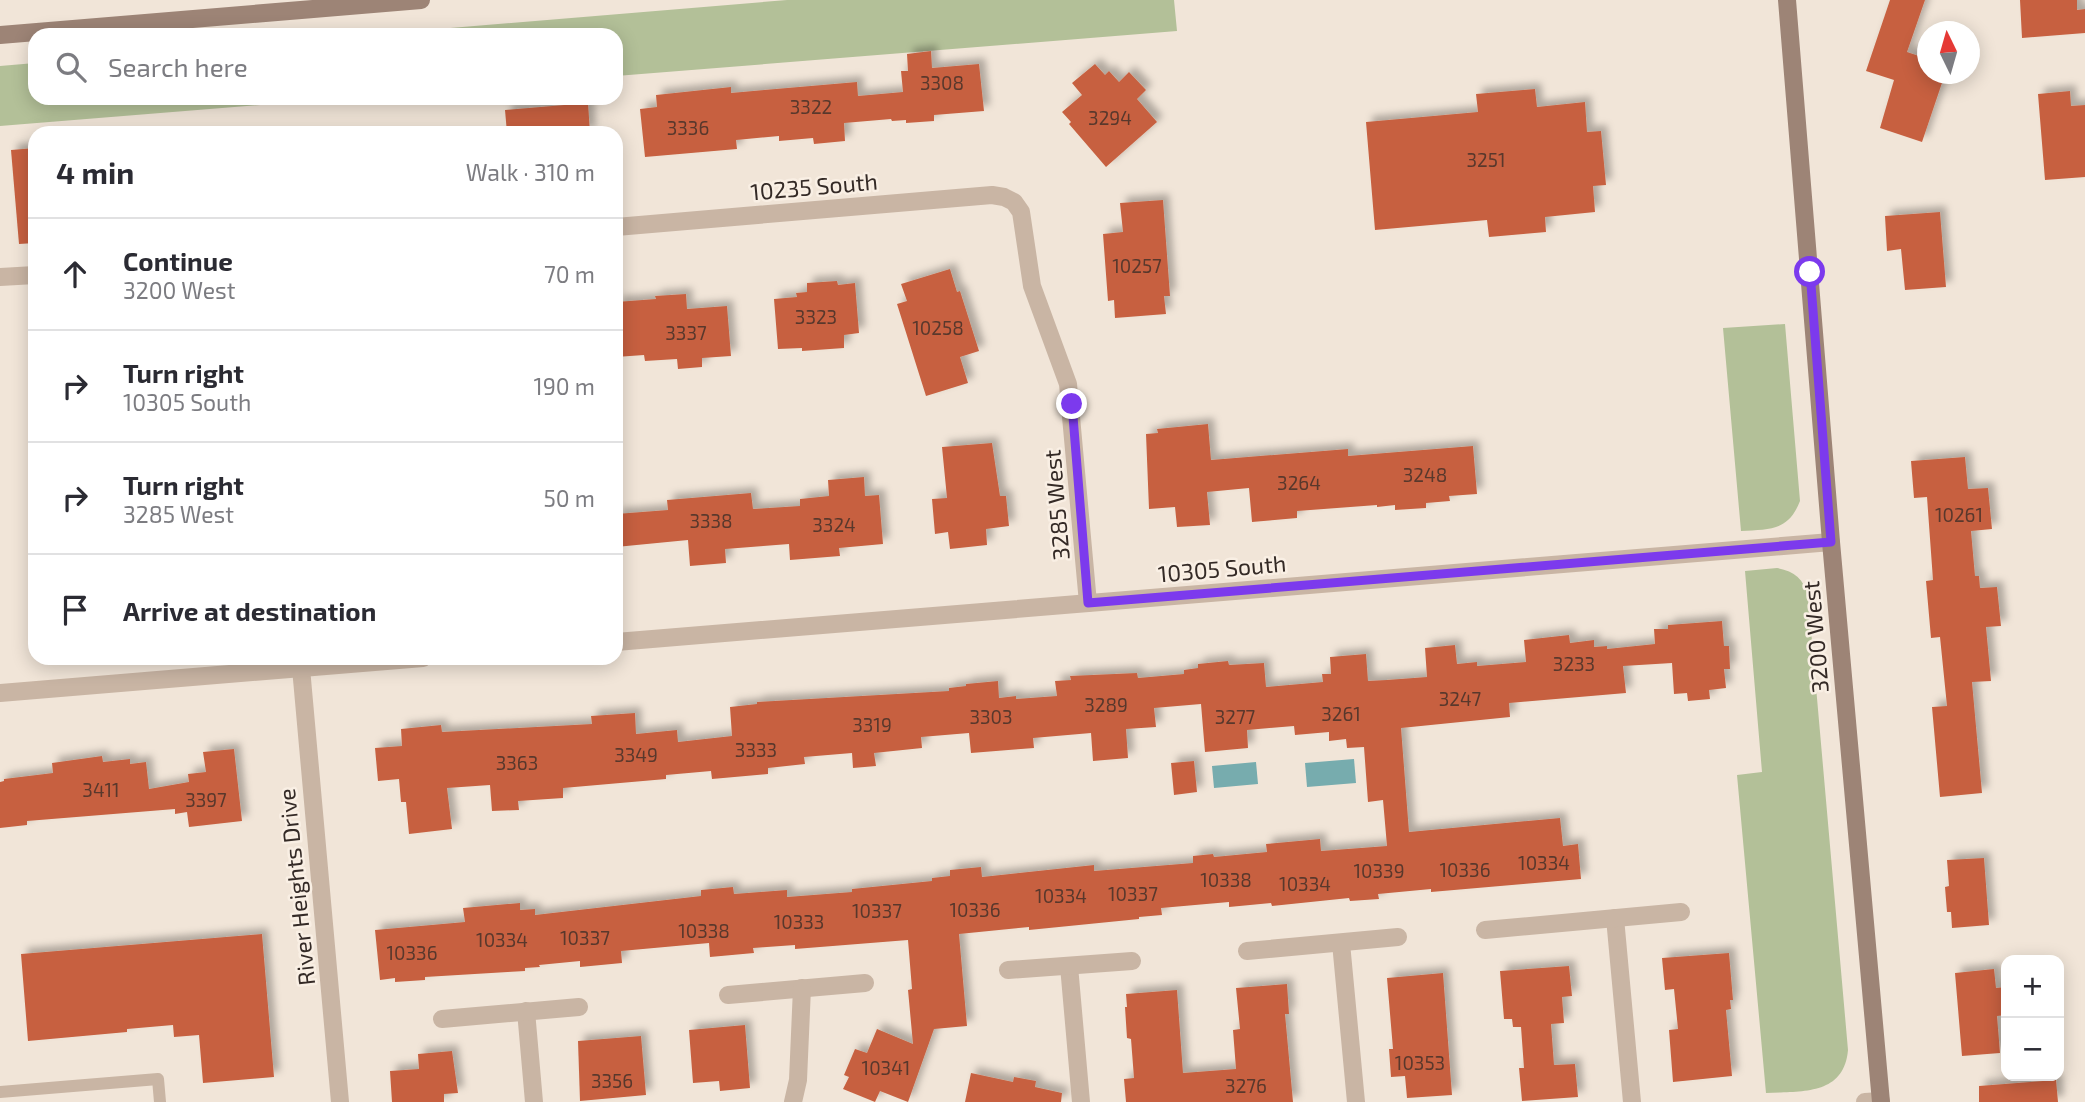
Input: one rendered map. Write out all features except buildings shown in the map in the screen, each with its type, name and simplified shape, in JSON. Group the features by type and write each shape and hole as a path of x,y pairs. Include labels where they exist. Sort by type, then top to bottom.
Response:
{"street":[{"path":"84,28 421,0"},
{"name":"3200 West","path":"1787,0 1876,1102"},
{"path":"0,35 28,33"},
{"name":"10235 South","path":"623,225 992,195 1014,202"},
{"name":"3285 West","path":"1014,202 1024,222 1032,286 1068,384 1088,603"},
{"path":"0,277 28,275"},
{"name":"10305 South","path":"623,641 1831,542"},
{"path":"0,693 338,665"},
{"name":"River Heights Drive","path":"301,668 340,1102"},
{"path":"1485,930 1681,912"},
{"path":"1615,918 1632,1102"},
{"path":"1247,951 1398,937"},
{"path":"1341,943 1356,1102"},
{"path":"1008,971 1132,961"},
{"path":"1069,965 1081,1102"},
{"path":"728,995 865,983"},
{"path":"793,1102 798,1080 802,988"},
{"path":"442,1019 579,1007"},
{"path":"526,1011 534,1102"}],"lane":[{"path":"0,1091 158,1079 160,1102"}],"green space":[{"path":"787,0 1174,0 1177,31 623,75 623,28 451,28"},
{"path":"28,64 28,105 260,105 0,126 0,66"},
{"path":"1785,324 1800,501 1783,524 1769,529 1741,531 1723,328"},
{"path":"1777,568 1797,577 1808,596 1848,1050 1845,1065 1830,1083 1806,1091 1766,1093 1737,775 1762,772 1745,571"}],"water":[{"path":"1354,759 1356,783 1307,787 1305,763"},
{"path":"1256,762 1258,784 1214,788 1212,766"}],"route":[{"path":"1072,404 1088,603 1831,542 1810,272"}]}
